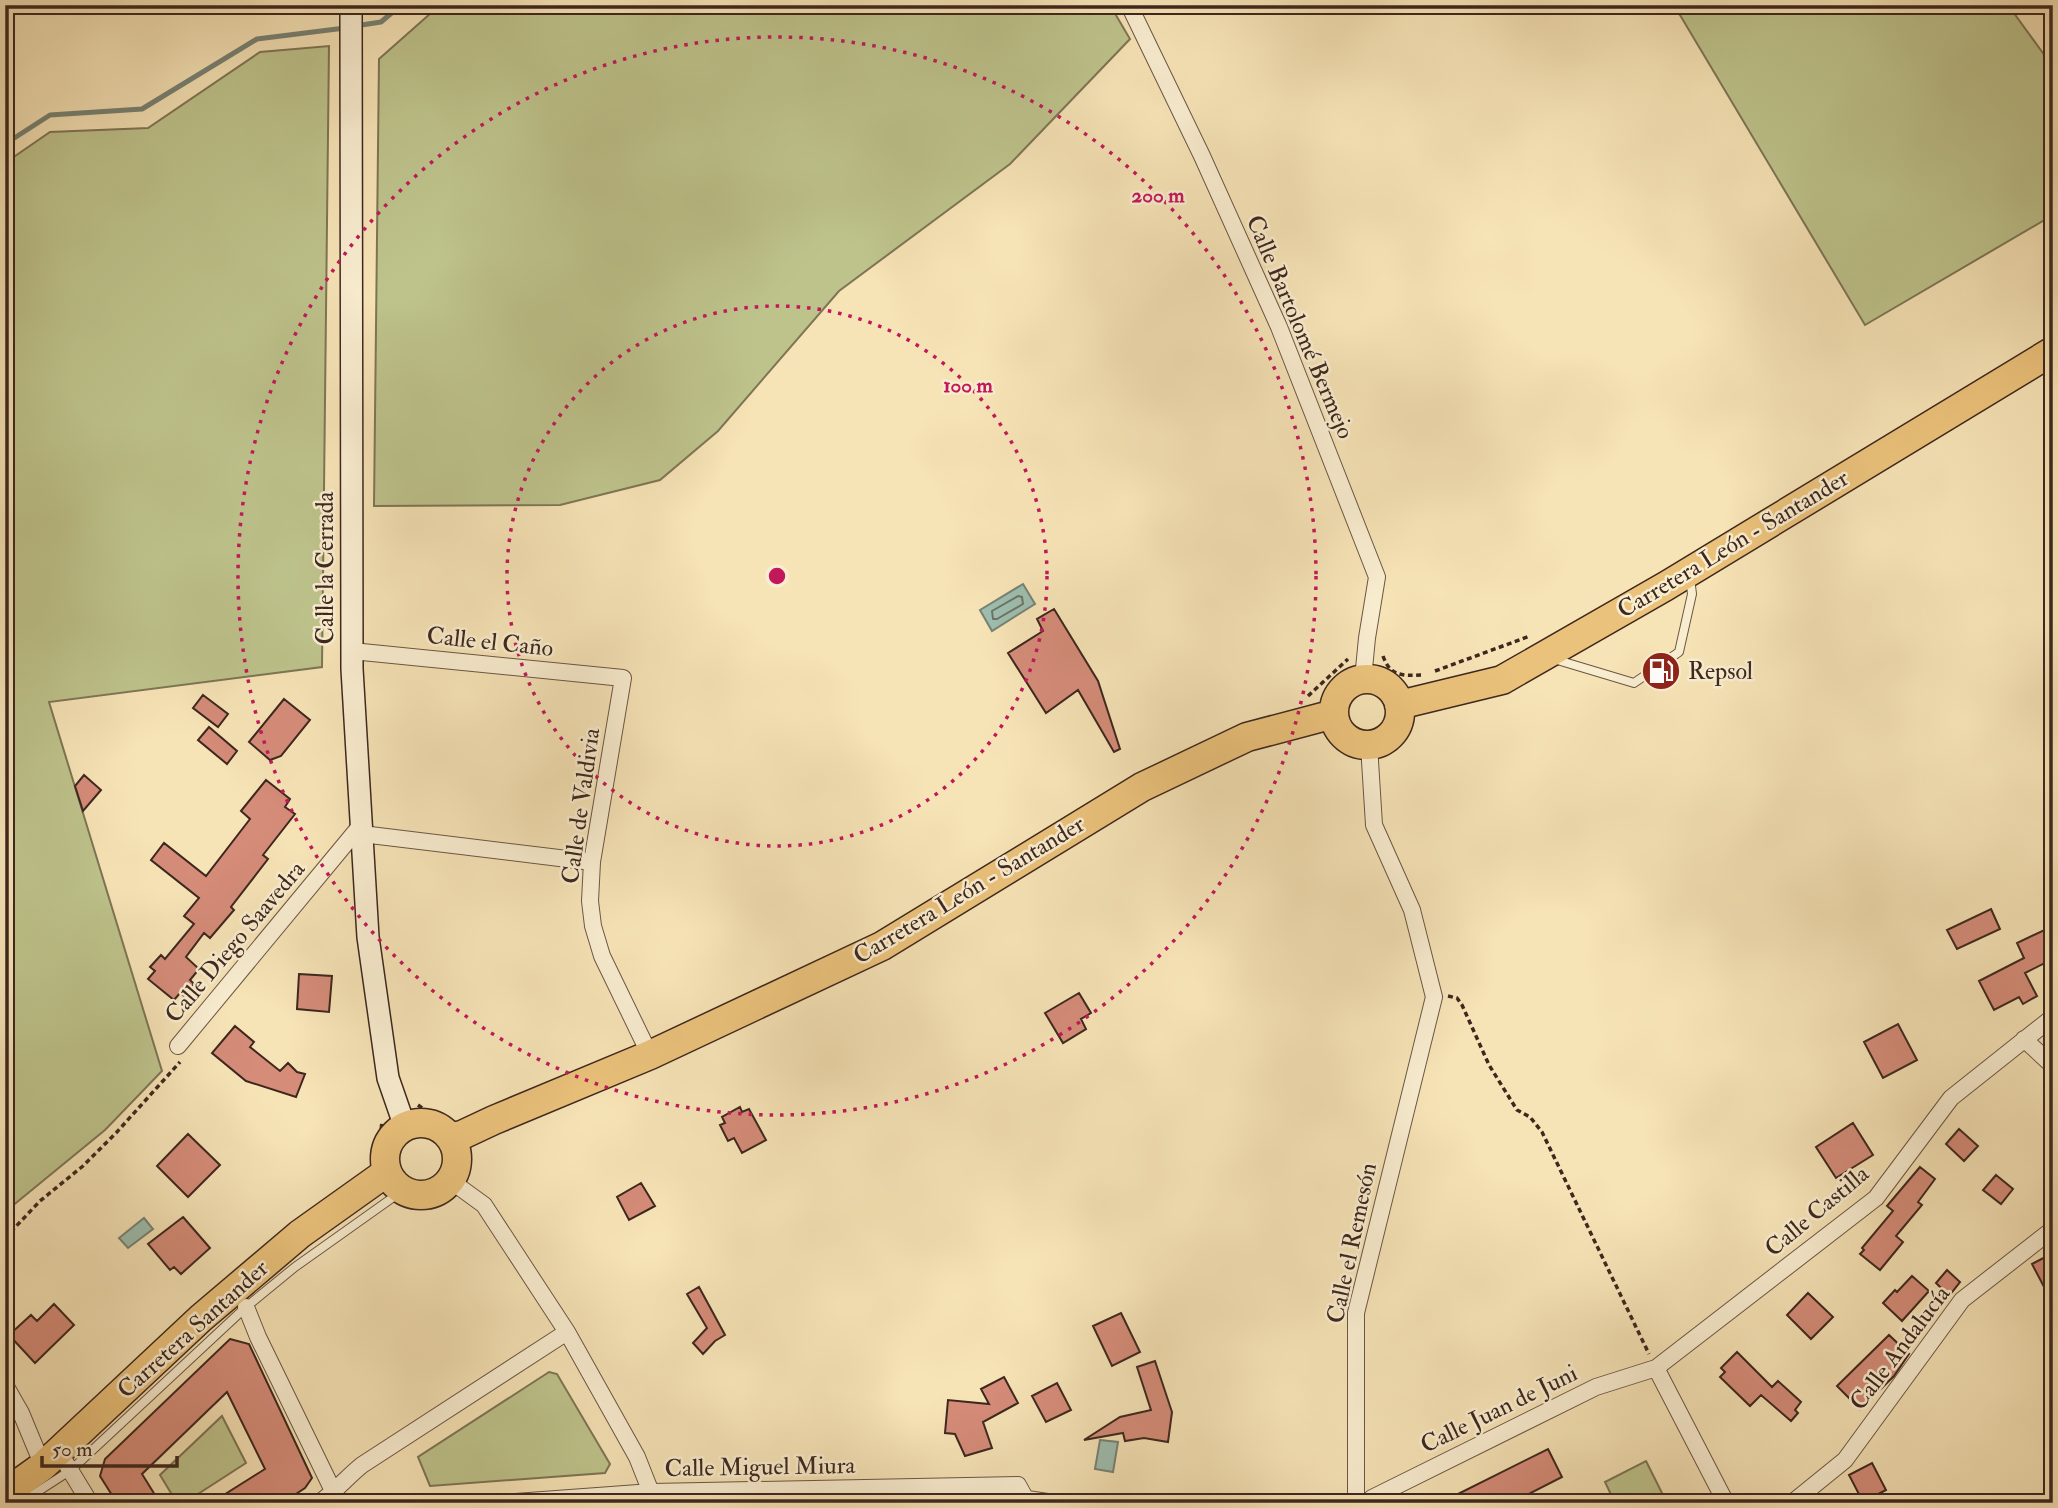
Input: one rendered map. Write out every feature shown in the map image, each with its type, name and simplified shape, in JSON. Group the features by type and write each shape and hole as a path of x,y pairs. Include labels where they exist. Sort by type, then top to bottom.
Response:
{"highway":[{"name":"Carretera León - Santander","path":"1399,705 1502,680 1689,572 2053,351"},
{"path":"1363,679 1384,684 1396,696 1399,705 1399,720 1394,731 1378,743 1353,742 1337,726 1334,714 1336,700 1342,690 1363,679"},
{"name":"Carretera León - Santander","path":"450,1137 462,1135 650,1055 882,946 1142,787 1247,737 1334,714"},
{"path":"422,1123 432,1125 450,1137 456,1147 458,1159 451,1181 442,1189 420,1196 394,1181 385,1160 392,1137 405,1127 422,1123"},
{"name":"Carretera Santander","path":"5,1493 58,1462 237,1287 300,1234 394,1181"}],"street":[{"name":"Calle Bartolomé Bermejo","path":"1129,5 1202,156 1279,327 1377,577 1363,679"},
{"name":"Calle la Cerrada","path":"351,20 352,651 368,937 388,1078 405,1127"},
{"name":"Calle el Caño","path":"352,651 623,678"},
{"name":"Calle de Valdivia","path":"623,678 592,862 590,901 593,926 602,956 650,1055"},
{"path":"1369,744 1374,825 1412,910 1434,997"},
{"path":"361,830 592,862"},
{"name":"Calle Diego Saavedra","path":"178,1046 361,830"},
{"name":"Calle el Remesón","path":"1356,1503 1356,1313 1434,997"},
{"name":"Calle Castilla","path":"1656,1368 1876,1198 1951,1098 2053,1017"},
{"path":"2024,1039 2053,1066"},
{"path":"451,1181 485,1205 567,1332 637,1457 653,1497"},
{"name":"Calle Andalucía","path":"1791,1503 1845,1460 1962,1300 2053,1228"},
{"path":"246,1307 336,1498"},
{"path":"336,1498 345,1478 362,1465 567,1332"},
{"path":"1656,1368 1726,1503"},
{"name":"Calle Juan de Juni","path":"1369,1503 1372,1498 1596,1387 1656,1368"},
{"path":"5,1385 21,1413 90,1503"},
{"name":"Calle Miguel Miura","path":"502,1503 653,1497 906,1494 1018,1485 1028,1501"},
{"path":"319,1503 336,1498 356,1503"},
{"path":"1028,1501 1054,1503"}],"lane":[{"path":"1544,656 1634,683 1679,652 1692,594 1689,572"},
{"name":"Carretera Santander","path":"20,1503 58,1462 295,1267 394,1181"}],"path":[{"path":"1434,997 1451,996 1462,1005 1489,1065 1517,1110 1530,1117 1542,1132 1656,1368"},
{"name":"Calle Diego Saavedra","path":"5,1238 40,1201 83,1166 116,1133 171,1072 180,1062 178,1046"}],"green space":[{"path":"440,5 1110,5 1130,39 1010,164 839,291 718,431 660,480 560,505 374,506 379,59"},
{"path":"1674,5 2008,5 2053,67 2053,215 1865,325"},
{"path":"329,46 322,667 49,702 162,1071 105,1130 5,1212 5,163 50,132 148,128 260,52"},
{"path":"549,1372 557,1374 610,1464 605,1473 430,1486 418,1457"},
{"path":"222,1416 246,1463 184,1503 177,1503 160,1475"},
{"path":"1646,1461 1667,1503 1615,1503 1605,1482"}],"water":[{"path":"1023,584 1035,604 992,631 980,610"},
{"path":"144,1218 153,1229 128,1248 119,1238"},
{"path":"1100,1440 1118,1442 1113,1472 1095,1469"}],"building":[{"path":"1054,609 1098,681 1120,749 1114,752 1078,690 1046,713 1008,653 1043,631 1037,619"},
{"path":"203,695 228,714 218,727 193,708"},
{"path":"284,699 310,720 281,756 270,760 249,742"},
{"path":"209,727 237,751 227,764 198,740"},
{"path":"84,775 101,790 83,811 75,786"},
{"path":"266,780 290,799 285,807 295,814 263,855 268,859 231,907 234,910 210,938 204,933 186,957 199,969 190,980 194,984 184,996 180,993 174,1000 148,979 155,971 150,967 161,955 165,959 194,924 184,916 199,898 151,860 164,843 206,876 250,819 241,811"},
{"path":"1991,909 2000,929 1957,949 1947,930"},
{"path":"2053,926 2053,959 2025,973 2037,996 2023,1004 2019,997 1994,1010 1979,981 2024,958 2017,943"},
{"path":"299,974 332,976 329,1012 297,1009"},
{"path":"1079,993 1091,1013 1081,1019 1086,1029 1063,1043 1045,1013"},
{"path":"1898,1024 1917,1060 1883,1078 1864,1042"},
{"path":"235,1026 254,1042 250,1047 280,1071 288,1063 297,1072 305,1074 296,1097 246,1081 212,1053"},
{"path":"740,1107 742,1112 749,1109 766,1140 742,1153 734,1138 728,1141 720,1125 725,1123 722,1117"},
{"path":"1853,1123 1873,1155 1836,1178 1816,1147"},
{"path":"1959,1129 1978,1146 1964,1161 1946,1144"},
{"path":"188,1134 220,1165 188,1197 157,1166"},
{"path":"1920,1167 1935,1179 1918,1202 1922,1205 1896,1236 1903,1242 1880,1270 1860,1254 1864,1250 1862,1248 1893,1211 1887,1206"},
{"path":"1996,1175 2013,1189 2001,1204 1983,1190"},
{"path":"641,1183 655,1206 629,1220 617,1197"},
{"path":"183,1217 210,1248 181,1274 174,1267 170,1270 148,1244"},
{"path":"2053,1253 2053,1304 2032,1264"},
{"path":"1947,1270 1960,1282 1949,1296 1936,1283"},
{"path":"1912,1276 1929,1291 1902,1321 1883,1303"},
{"path":"699,1287 725,1335 703,1354 693,1343 707,1328 687,1294"},
{"path":"1808,1293 1833,1317 1811,1339 1787,1315"},
{"path":"54,1304 74,1325 35,1363 9,1335 31,1315 37,1321"},
{"path":"1121,1313 1140,1352 1112,1366 1093,1326"},
{"path":"1889,1335 1909,1354 1894,1376 1860,1409 1837,1386"},
{"path":"230,1339 249,1344 312,1478 305,1488 282,1503 211,1503 265,1469 227,1392 142,1474 160,1503 117,1503 100,1476 105,1459"},
{"path":"1737,1352 1772,1387 1778,1381 1801,1402 1795,1410 1798,1413 1791,1421 1761,1395 1750,1406 1720,1377 1725,1372 1721,1368"},
{"path":"1155,1361 1172,1412 1168,1442 1144,1438 1125,1441 1123,1433 1084,1440 1120,1417 1151,1410 1137,1367"},
{"path":"1004,1377 1018,1403 983,1422 992,1448 965,1456 955,1434 945,1433 948,1400 989,1404 981,1389"},
{"path":"1057,1383 1071,1410 1046,1422 1032,1396"},
{"path":"1548,1449 1562,1477 1511,1503 1440,1503"},
{"path":"1872,1463 1886,1490 1863,1502 1849,1475"}],"waterway":[{"path":"355,26 381,22 401,5"},
{"path":"5,144 50,115 142,109 257,39 345,28"}],"place":[{"name":"Repsol","path":"1661,671"}]}
